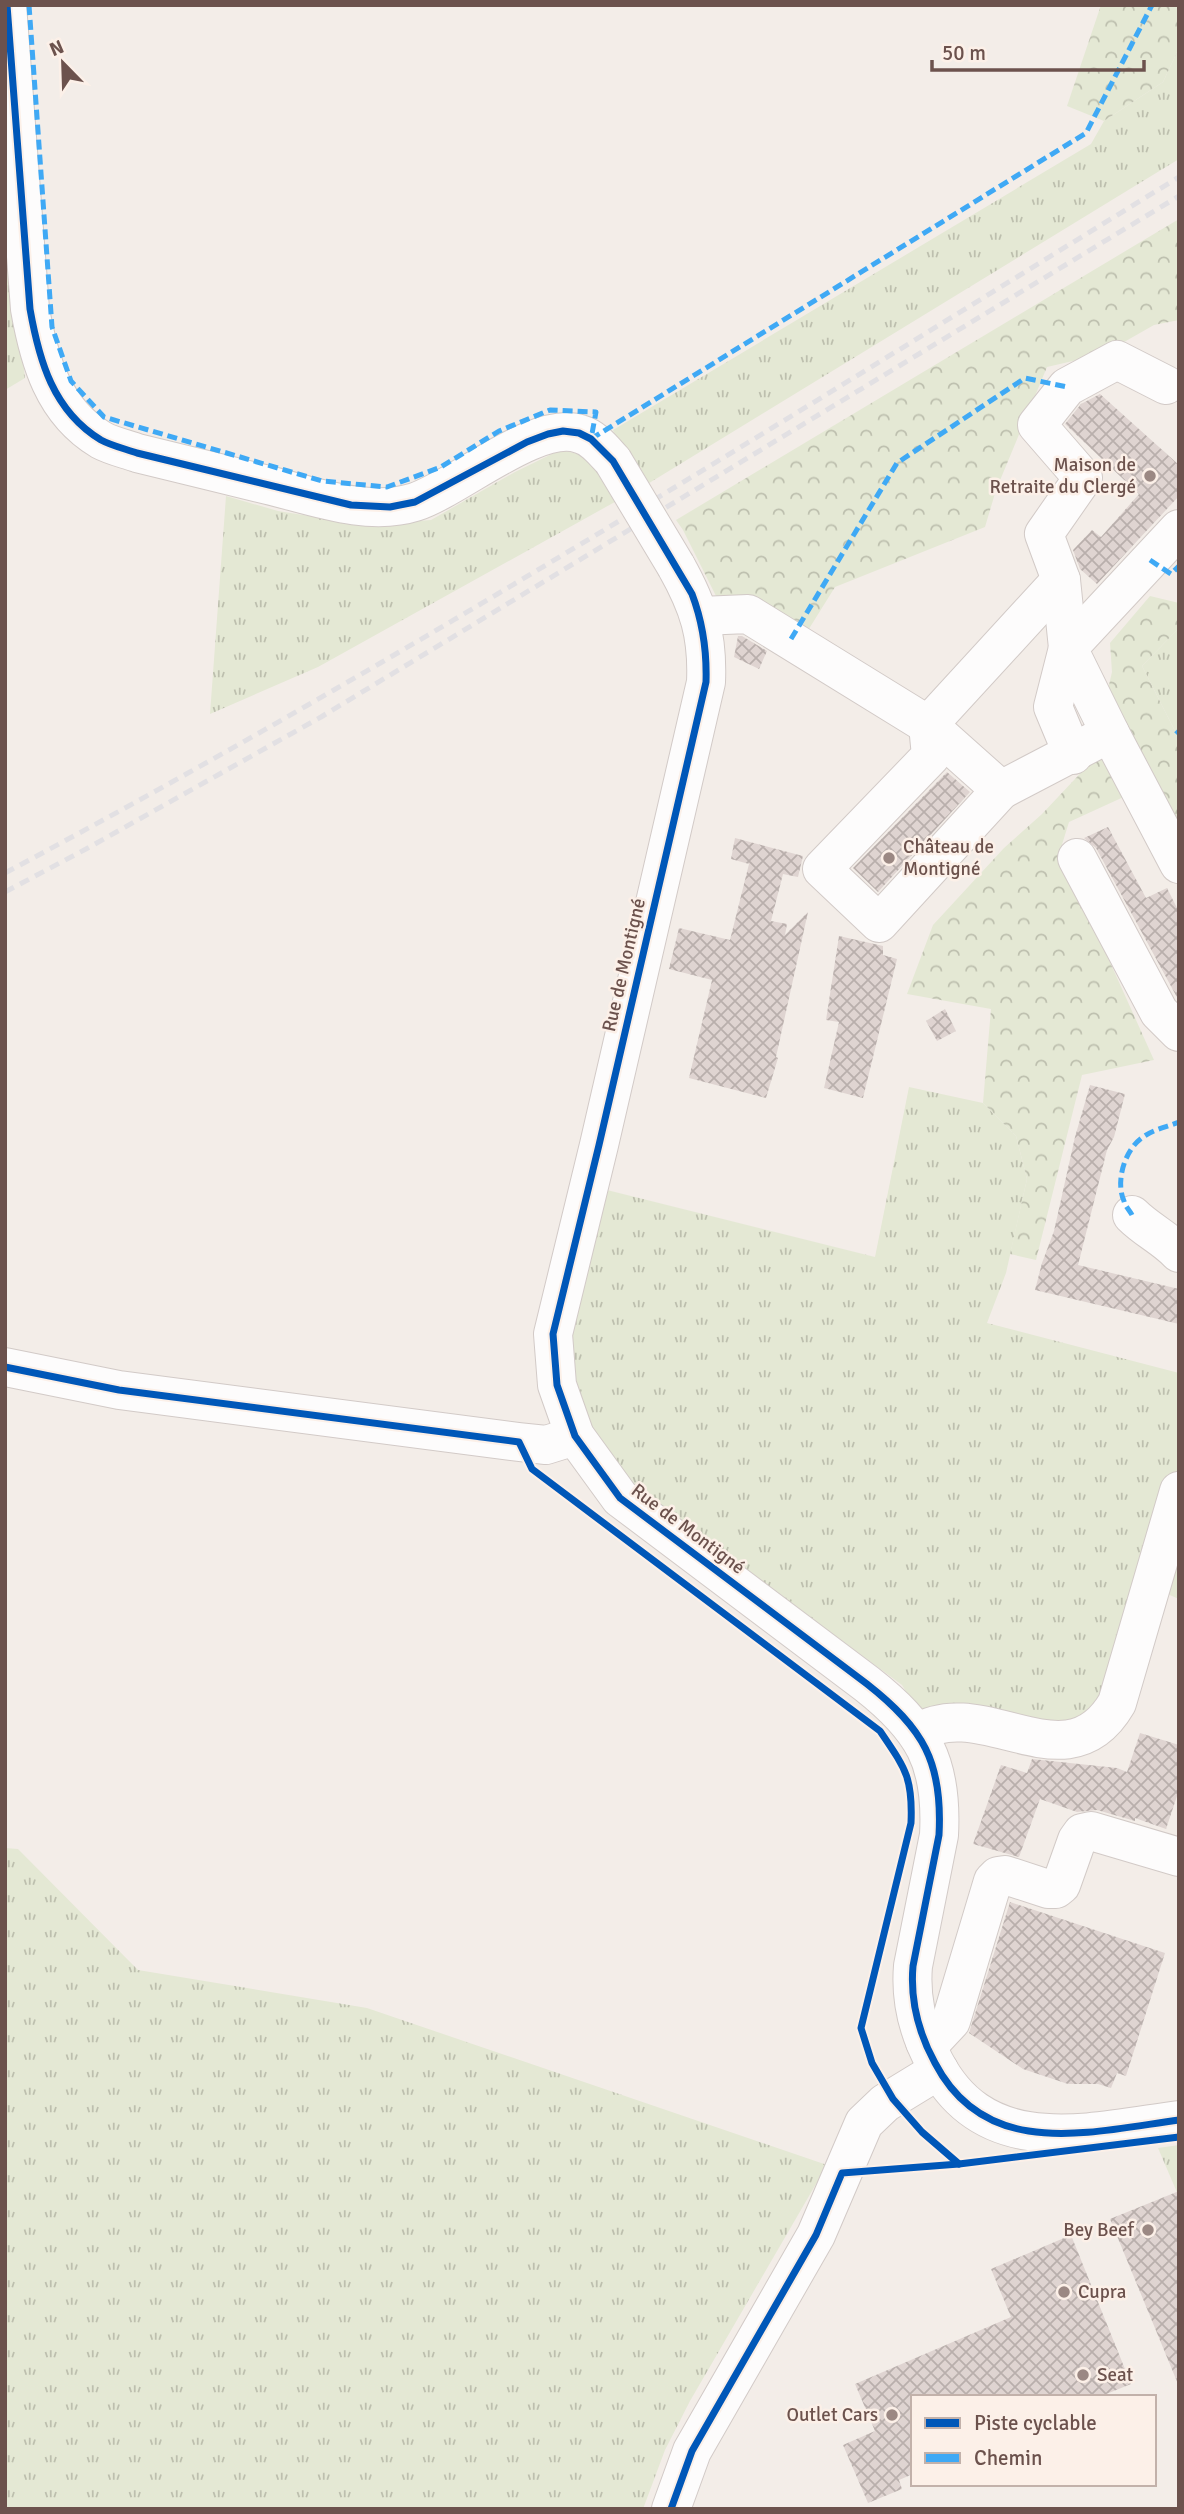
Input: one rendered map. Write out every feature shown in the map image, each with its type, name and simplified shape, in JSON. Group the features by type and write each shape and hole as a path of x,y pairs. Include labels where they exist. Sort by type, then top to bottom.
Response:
{"street":[{"name":"Rue de Montigné","path":"8,5 8,59 30,309 36,344 47,376 61,404 79,424 103,441 137,453 351,505 390,507 415,502 527,442 563,431 579,433 591,439 613,461 692,594 701,616 707,658 706,682 553,1334 557,1385 575,1436 620,1498 867,1684 893,1705 917,1732 934,1771 940,1815 939,1835 911,1986 918,2025 949,2087 971,2106 997,2122 1021,2131 1045,2135 1078,2134 1179,2120"},
{"path":"1073,755 1053,708 1068,648 1061,580 1044,534 1083,478 1037,425 1067,387 1117,360 1166,385"},
{"path":"1068,648 1179,529"},
{"path":"1061,580 928,725 931,756 822,869 878,923 1001,790 1073,755 1110,733"},
{"path":"701,616 748,614 928,725 1001,790"},
{"path":"1068,648 1179,864"},
{"path":"1077,858 1159,1012 1179,1032"},
{"path":"1132,1215 1179,1253"},
{"path":"5,1367 119,1390 545,1446 575,1436"},
{"path":"917,1732 951,1720 981,1724 1050,1741 1063,1741 1091,1732 1100,1725 1117,1703 1179,1491"},
{"path":"671,2509 692,2451 816,2235 864,2123 932,2056 936,2037 951,2021 993,1881 998,1876 1005,1875 1048,1889 1056,1889 1061,1885 1077,1840 1082,1833 1091,1831 1179,1857"}],"green space":[{"path":"1101,5 1179,5 1179,48 1163,82 1104,121 1067,106"},
{"path":"1179,48 1179,159 641,488 620,456 613,430 1091,144 1104,121 1163,82"},
{"path":"5,190 25,378 5,390"},
{"path":"1179,219 1179,320 1154,325 1103,354 1047,367 996,490 985,527 835,587 807,632 716,596 676,520"},
{"path":"560,450 589,456 622,498 318,667 210,714 226,496 278,511 366,525 431,520 515,472"},
{"path":"1150,596 1179,603 1179,628 1142,666 1179,739 1179,846 1128,795 1069,822 1060,851 1154,1060 1082,1075 1036,1260 1010,1254 1027,1179 1016,1136 983,1103 991,1009 907,994 933,925 1004,848 1042,814 1091,762 1112,672 1110,643"},
{"path":"1179,628 1179,739 1142,666"},
{"path":"909,1087 983,1103 1016,1136 1027,1179 1006,1273 987,1323 1179,1373 1179,1599 1165,1593 1108,1702 1063,1734 919,1713 902,1685 621,1478 574,1410 568,1332 599,1188 875,1257"},
{"path":"5,1848 18,1849 138,1970 367,2008 827,2165 690,2401 665,2450 643,2509 5,2509"},
{"path":"1179,2145 1179,2197 1158,2148"}],"building":[{"name":"Maison de Retraite du Clergé","path":"1100,394 1179,465 1179,496 1097,584 1080,569 1073,550 1092,530 1101,537 1139,494 1065,424 1081,404"},
{"path":"738,636 767,651 759,669 734,657"},
{"path":"947,772 970,792 878,892 853,868"},
{"path":"1108,827 1146,898 1167,888 1179,912 1179,1001 1096,848 1084,838"},
{"path":"735,838 803,856 798,877 783,874 771,921 787,924 785,935 808,912 776,1057 778,1058 766,1098 689,1078 712,980 669,969 679,928 730,940 749,864 731,859"},
{"path":"839,936 883,946 883,955 897,959 863,1098 824,1088 839,1022 826,1020"},
{"path":"945,1009 956,1031 937,1041 926,1021"},
{"path":"1090,1085 1125,1094 1114,1137 1107,1150 1078,1265 1179,1289 1179,1324 1035,1290 1054,1231 1075,1137"},
{"path":"1140,1733 1179,1745 1179,1790 1166,1829 1135,1818 1135,1821 1097,1810 1077,1812 1040,1799 1019,1857 973,1844 1001,1765 1027,1773 1032,1759 1117,1768 1127,1772"},
{"path":"1010,1902 1165,1953 1126,2076 1117,2073 1111,2088 1098,2084 1068,2084 1023,2069 969,2033"},
{"path":"1179,2191 1179,2384 1178,2384 1110,2219"},
{"path":"1071,2235 1131,2384 1104,2395 911,2395 911,2475 899,2480 902,2489 868,2503 843,2445 875,2431 855,2384 1011,2317 991,2269"}],"railway":[{"path":"5,873 304,707 598,534 1179,177"},
{"path":"5,892 321,717 1179,196"}],"marked path":[{"path":"29,5 52,327 71,381 104,417 322,481 387,487 441,467 499,431 550,410 596,412 591,439"},
{"path":"591,439 1086,133 1152,5"},
{"path":"791,639 897,463 1025,378 1067,387"},
{"path":"1150,560 1171,574 1179,566"},
{"path":"1176,734 1179,731"},
{"path":"1132,1215 1121,1193 1123,1166 1131,1149 1143,1137 1179,1122"}],"cycle path":[{"path":"7,5 30,309 38,347 51,383 71,414 85,428 105,442 137,453 351,505 390,507 415,502 527,442 563,431 579,433 591,439 613,461 692,594 704,637 706,682 553,1334 557,1385 575,1436 620,1498 867,1684 902,1716 926,1749 937,1787 939,1835 913,1966 913,1992 924,2040 935,2063 956,2094 982,2115 1011,2127 1043,2133 1111,2130 1179,2120"},
{"path":"5,1367 119,1390 519,1442 532,1469 880,1731 906,1774 911,1794 911,1823 861,2028 872,2063 893,2099 922,2132 959,2164"},
{"path":"671,2509 692,2451 816,2235 842,2173 959,2164 1179,2137"}],"place":[{"name":"Maison de Retraite du Clergé","path":"1150,476"},
{"name":"Château de Montigné","path":"889,858"},
{"name":"Bey Beef","path":"1148,2230"},
{"name":"Cupra","path":"1064,2292"},
{"name":"Seat","path":"1083,2375"},
{"name":"Outlet Cars","path":"892,2415"}]}
